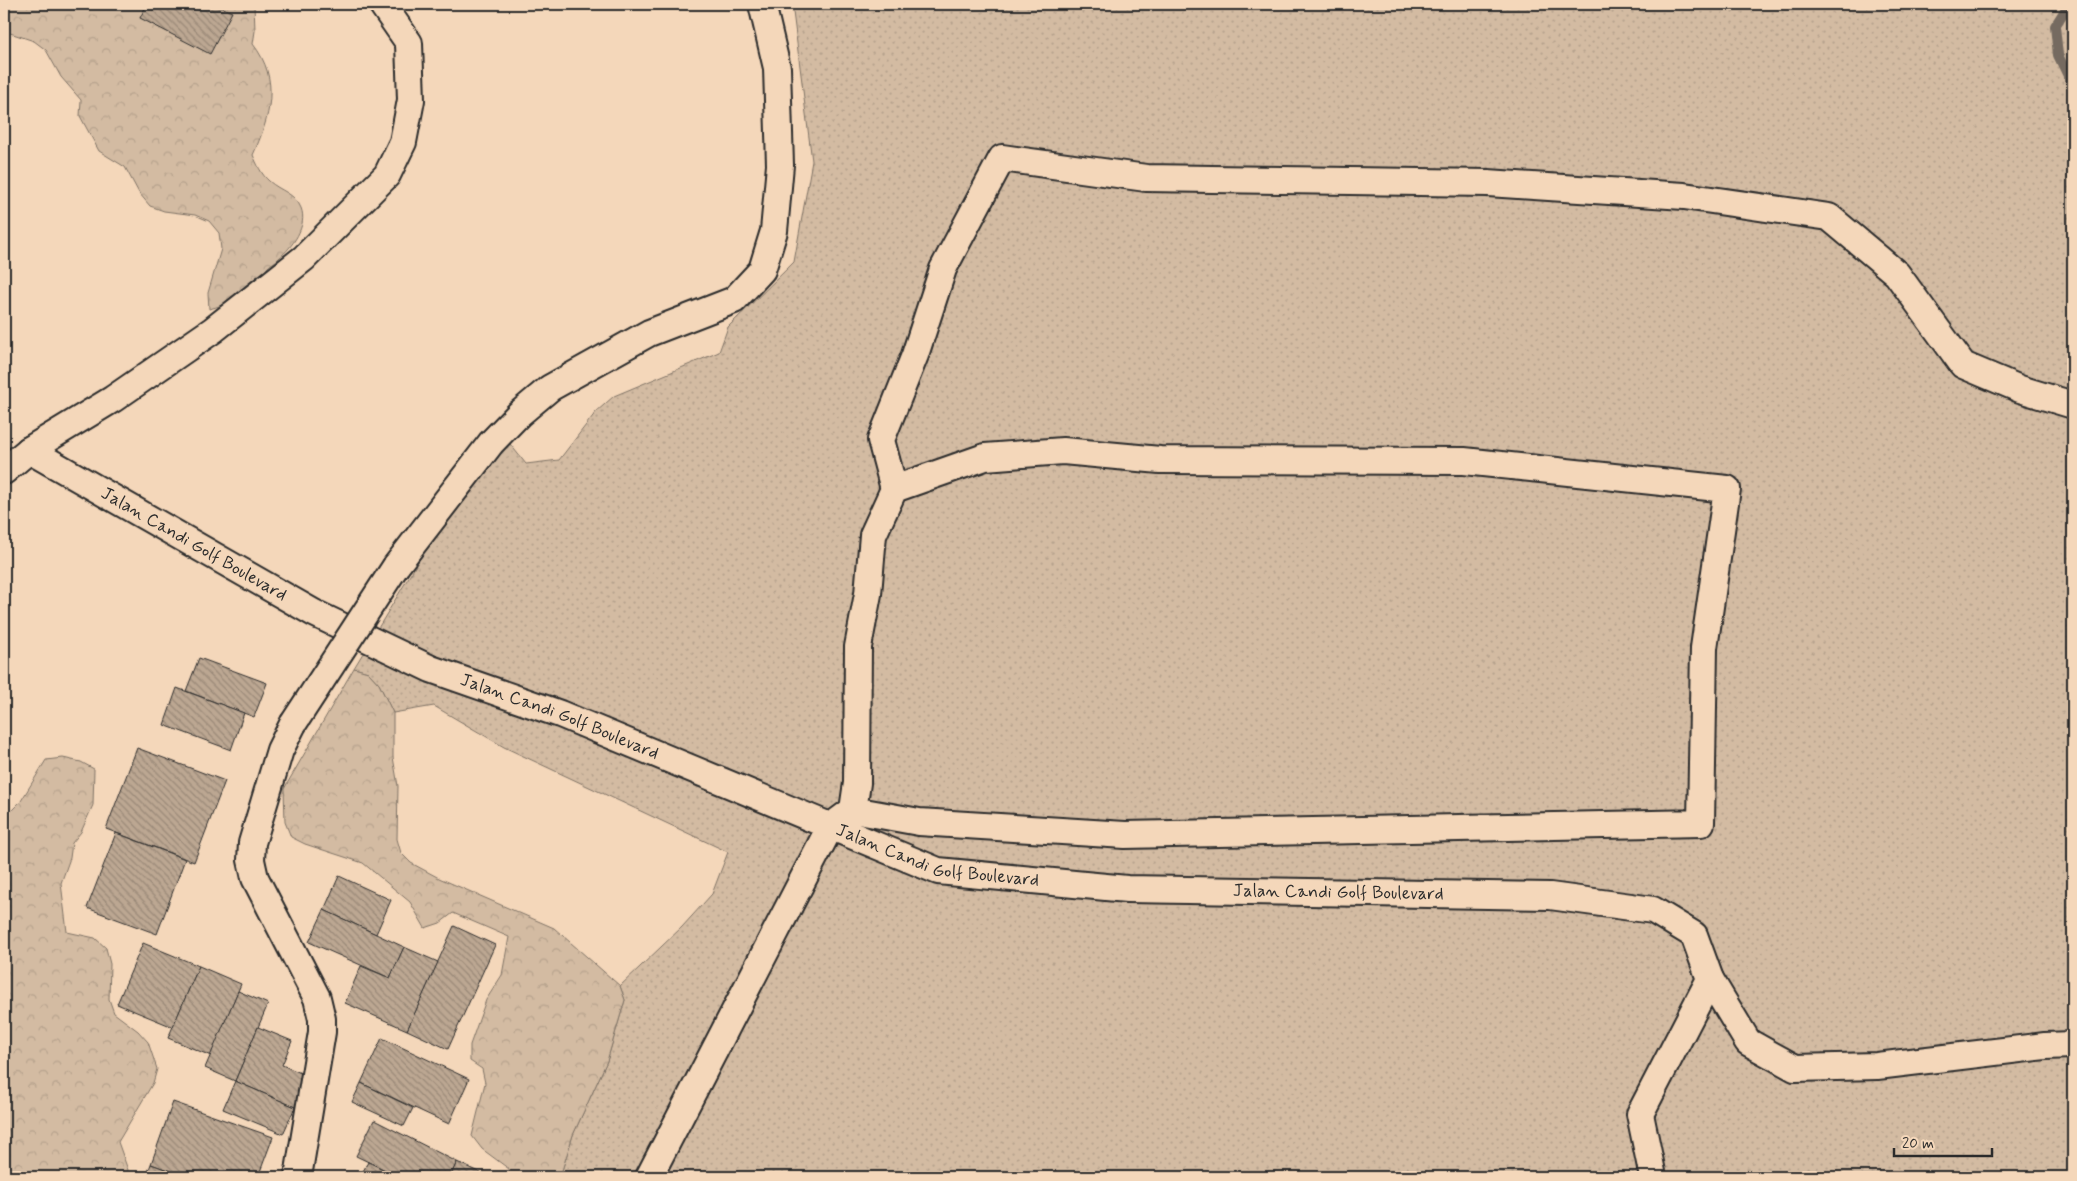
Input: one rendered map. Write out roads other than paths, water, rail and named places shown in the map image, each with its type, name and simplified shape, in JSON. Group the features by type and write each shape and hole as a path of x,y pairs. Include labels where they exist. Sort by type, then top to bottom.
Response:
{"street":[{"path":"4,471 29,450 113,399 213,330 304,258 387,175 403,142 411,100 409,43 382,4"},
{"path":"298,1177 320,1054 322,1018 317,998 254,878 251,860 252,842 280,750 293,724 396,566 491,443 519,414 550,388 650,333 734,300 762,270 774,231 780,165 777,68 762,4"},
{"path":"649,1177 830,827 853,810 857,783 858,647 868,594 874,535 894,489 881,440 915,355 943,269 1002,158 1146,178 1488,182 1684,196 1829,217 1897,274 1963,365 2020,388 2073,405"},
{"name":"Jalan Candi Golf Boulevard","path":"29,450 193,546 314,613 431,669 560,714 938,871 1127,889 1550,896 1653,910 1694,935 1710,979 1748,1042 1795,1068 1877,1066 2045,1046 2073,1045"},
{"path":"853,810 918,822 1125,835 1701,823 1704,648 1726,489 1464,461 1160,460 1063,451 985,456 894,489"},
{"path":"1653,1177 1640,1114 1710,979"}],"waterway":[{"path":"2069,4 2055,26 2058,55 2073,86"}]}
